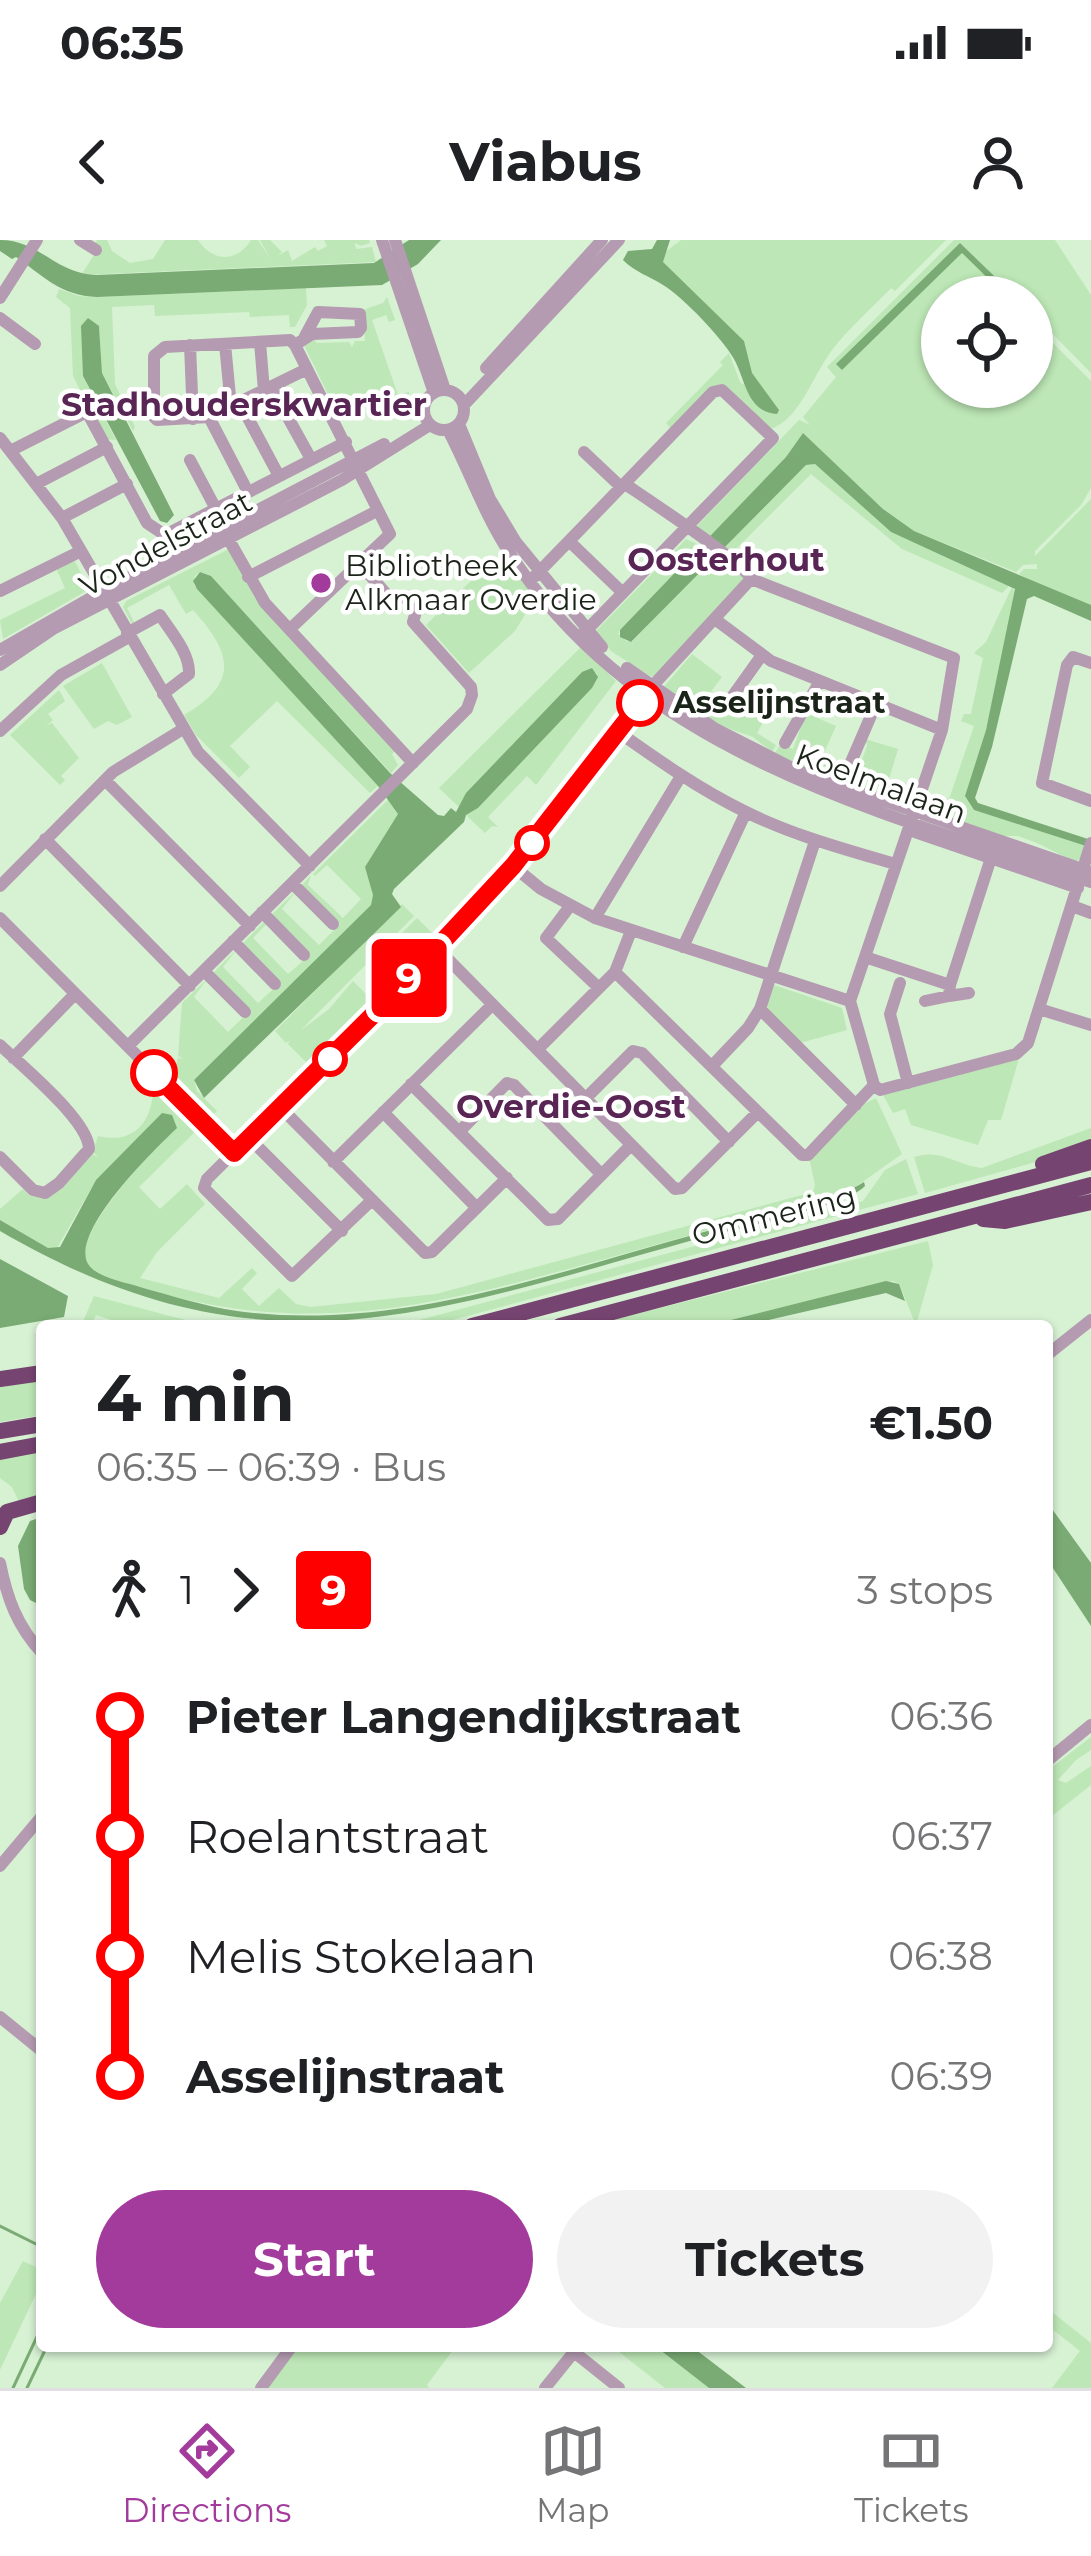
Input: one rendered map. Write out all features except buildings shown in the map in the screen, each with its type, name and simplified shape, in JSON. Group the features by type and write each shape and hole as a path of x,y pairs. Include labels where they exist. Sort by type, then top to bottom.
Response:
{"highway":[{"path":"952,1197 1091,1147"},
{"name":"Ommering","path":"494,1320 1091,1162"},
{"name":"Ommering","path":"582,1320 1091,1185"},
{"path":"964,1218 1004,1220 1091,1202"},
{"path":"0,1370 36,1372"},
{"path":"0,1379 36,1373"},
{"path":"0,1431 36,1425"},
{"path":"0,1452 36,1445"},
{"path":"2,1512 36,1504"}],"street":[{"path":"80,240 97,250"},
{"path":"595,257 602,240"},
{"path":"390,245 450,396 453,427 428,421 426,401 450,396 595,257 619,240"},
{"path":"0,298 35,244"},
{"path":"0,317 35,344"},
{"path":"290,629 390,534 308,369 300,340 165,347 154,356 154,417 158,420 209,417 308,369"},
{"path":"260,342 268,389 310,460"},
{"path":"225,344 236,405 279,476"},
{"path":"190,345 193,419"},
{"path":"534,577 717,390 773,438 583,634"},
{"path":"12,450 82,411 89,414 127,484 62,518"},
{"path":"209,417 248,492"},
{"name":"Vondelstraat","path":"0,650 356,466 428,421"},
{"name":"Koelmalaan","path":"453,427 508,550 583,634 649,690 758,752 991,858 1085,878"},
{"path":"0,438 62,518 204,758 310,866"},
{"name":"Vondelstraat","path":"127,484 147,524 158,534 172,532 346,442"},
{"path":"38,483 106,447"},
{"path":"584,452 623,486 742,565 749,581 954,658 942,730 850,1001 874,1084 880,1090 1016,1054 1028,1043 1085,878 1090,846"},
{"path":"190,460 216,509"},
{"path":"248,578 377,511"},
{"path":"225,533 248,578 413,764"},
{"path":"569,541 622,593"},
{"path":"0,591 81,551"},
{"path":"361,565 388,596 400,598"},
{"path":"371,1201 289,1276 204,1188 206,1179 281,1108 513,866 649,690 749,581"},
{"name":"Vondelstraat","path":"0,664 106,596"},
{"path":"128,1046 467,709 472,695 466,681 413,622 417,608"},
{"path":"0,731 61,675 160,614 189,664 188,674 163,694"},
{"path":"716,620 762,655 942,730"},
{"path":"722,711 762,655"},
{"path":"1091,664 1073,657 1066,665 1042,783 1091,801"},
{"path":"785,743 820,681"},
{"path":"848,770 877,704"},
{"path":"0,886 133,757 183,729"},
{"path":"616,731 746,812 815,841 895,864"},
{"path":"595,918 682,776"},
{"path":"106,781 250,926"},
{"path":"683,947 746,812"},
{"name":"Koelmalaan","path":"911,821 1085,878"},
{"path":"45,839 190,986"},
{"path":"712,1066 760,1009 815,841"},
{"path":"950,990 991,858"},
{"path":"513,866 595,918 850,1001"},
{"path":"292,883 332,924"},
{"path":"570,906 546,938 599,988"},
{"path":"1072,906 1091,913"},
{"path":"262,913 304,955"},
{"path":"0,918 234,1153"},
{"path":"538,1049 615,972 631,931"},
{"path":"233,941 275,984"},
{"path":"437,948 675,1189 682,1188 757,1113"},
{"path":"865,957 969,993"},
{"path":"204,971 245,1012"},
{"path":"615,972 794,1150 808,1155 874,1084"},
{"path":"900,983 890,1014 908,1083"},
{"path":"925,1000 950,990"},
{"path":"13,1058 75,994"},
{"path":"333,1162 492,1005"},
{"path":"760,1009 856,1105"},
{"path":"1039,1009 1091,1025"},
{"path":"0,1045 89,1138 89,1150 45,1193 33,1190 0,1157"},
{"path":"586,1099 633,1051 642,1053 729,1142"},
{"path":"411,1084 548,1220 558,1219 631,1145"},
{"path":"459,1132 507,1084 514,1085 601,1174"},
{"path":"281,1108 425,1253 432,1252 507,1178"},
{"path":"383,1112 478,1208"},
{"path":"249,1138 342,1231"},
{"path":"1053,1350 1091,1320"},
{"path":"0,1563 6,1623 36,1657"},
{"path":"2,1598 36,1646"},
{"path":"1053,1756 1091,1725"},
{"path":"2,1864 36,1820"},
{"path":"0,2018 36,2045"},
{"path":"261,2388 288,2352"},
{"path":"545,2388 574,2352"},
{"path":"579,2352 619,2388"}],"shaded area":[{"path":"0,240 26,245 70,269 97,275 374,263 409,240 441,240 418,264 382,285 97,297 73,293 16,257 12,259 0,251"},
{"path":"97,240 107,240 112,251 130,263 153,259 165,240 198,240 210,253 224,257 258,240 271,260 260,240 270,240 282,252 277,256 288,250 292,261 315,247 318,251 327,246 324,240 369,240 361,246 355,243 356,249 372,247 376,262 81,275 98,249 94,246"},
{"path":"657,240 670,240 663,262 744,341 752,373 779,410 777,414 753,402 729,351 691,308 623,260 628,251 652,249"},
{"path":"681,240 946,240 846,334 797,407 780,424 770,429 728,389 671,429 666,423 729,353 740,382 779,410 663,262 664,253"},
{"path":"954,240 1055,240 1091,295 1091,373 1053,334 1053,276 994,276 960,243 929,276 921,276 921,285 843,369 921,293 921,408 1053,408 1053,343 1091,381 1091,488 1035,556 1091,499 1091,615 1019,574 1037,569 1037,564 1023,565 1016,572 914,531 883,509 803,433 707,540 696,527 799,420 810,425 803,417 836,377 827,367"},
{"path":"960,243 994,276 986,276 962,253 938,276 926,276"},
{"path":"962,253 986,276 938,276"},
{"path":"921,281 921,293 842,370 836,364"},
{"path":"306,288 307,305 295,327 290,327 289,315 155,316 154,305 112,307 115,384 135,427 133,431 102,373 99,326 83,376 116,440 105,439 73,376 70,308 56,297 59,289 97,297"},
{"path":"387,297 395,320 389,322 386,315 372,320 398,395 409,392 409,396 388,408 381,395 339,417 303,343 315,337 316,343 349,342 352,347 355,341 365,341 363,310"},
{"path":"88,318 99,326 102,373 174,515 167,523 160,521 83,376 81,326"},
{"path":"803,433 883,509 914,531 1091,605 1091,621 1034,596 1027,599 975,798 978,803 1088,839 1086,846 974,810 965,796 986,730 1015,589 891,532 815,464 806,465 631,642 620,637 620,630 786,457"},
{"path":"815,464 891,532 1009,586 1002,593 902,549 811,474 730,555 720,549 806,465"},
{"path":"686,539 701,546 620,630 618,634 626,641 632,642 714,555 744,578 657,677 650,676 611,651 596,631"},
{"path":"229,549 255,598 395,751 398,765 391,773 211,576 200,572 194,585 378,786 370,793 277,701 230,746 250,767 239,778 196,735 184,715 202,703 222,679 222,654 216,640 193,610 186,614 169,585 127,608 132,624 123,607 126,601"},
{"path":"504,556 535,598 515,631 469,673 426,625 489,563 495,568"},
{"path":"74,560 86,591 3,639 0,620 65,588 56,568"},
{"path":"200,572 211,576 390,773 438,815 444,816 451,808 456,812 466,793 582,672 592,668 598,677 478,808 394,889 392,894 401,907 204,1098 194,1080 371,905 365,867 398,814 378,786 197,589 193,581"},
{"path":"1012,587 1017,594 986,730 965,796 974,810 1086,846 1075,862 1018,836 998,836 931,813 937,796 949,799 974,726 961,721 964,714 971,714 983,658 974,653 986,642"},
{"path":"581,647 616,681 536,785 527,776 488,817 498,827 485,833 466,815 592,688 597,673 582,672 467,793 460,808 439,788"},
{"path":"692,654 722,677 703,702 715,712 731,716 747,690 746,683 775,701 757,733 776,745 772,752 662,689"},
{"path":"102,663 132,717 94,729 63,686"},
{"path":"59,690 65,701 48,714 53,720 46,726 52,723 79,758 61,776 65,780 60,785 10,735"},
{"path":"806,713 836,726 820,762 840,771 836,782 774,754 781,744 793,749"},
{"path":"865,739 898,749 887,786 907,794 904,804 839,783 844,769 857,774"},
{"path":"389,799 398,817 367,864 371,905 194,1080 197,1091 217,1111 208,1119 174,1073 178,1058 184,1059 178,1056 182,1003 207,979 194,997 228,1032 250,1011 211,975 237,949 223,967 258,1003 280,983 240,946 264,922 268,922 253,938 288,974 310,955 272,914 296,891 282,909 319,945 340,924 300,887 311,875 308,885 343,918 361,899 327,865 313,874"},
{"path":"402,904 414,916 300,1031 329,1009 353,981 367,995 377,986 387,996 310,1066 288,1044 290,1040 286,1043 275,1031"},
{"path":"417,918 439,940 389,995 370,975 376,970 371,964"},
{"path":"774,985 842,1008 847,1030 800,1043 764,1009"},
{"path":"1020,1055 1001,1120 988,1120 978,1145 911,1125 905,1109 893,1113 883,1095"},
{"path":"153,1085 200,1127 139,1187 160,1209 187,1184 205,1204 157,1252 140,1278 219,1298 252,1268 257,1273 242,1289 259,1306 279,1288 296,1304 311,1307 436,1294 813,1192 809,1157 862,1105 876,1098 902,1154 851,1190 489,1289 379,1309 268,1312 150,1290 90,1268 85,1255 100,1216 176,1128 92,1187 57,1248 48,1248 0,1220 0,1209 23,1189 30,1196 42,1197 90,1152 98,1158 93,1151 98,1136 123,1137 140,1127 150,1109"},
{"path":"162,1113 172,1115 177,1128 105,1208 93,1227 86,1259 109,1278 237,1311 355,1313 472,1295 808,1205 864,1182 865,1186 814,1209 515,1290 430,1309 348,1320 266,1320 183,1307 95,1278 0,1231 0,1220 48,1248 60,1247 96,1180"},
{"path":"1091,1128 1091,1142 925,1193 914,1157 941,1156 982,1168"},
{"path":"906,1159 918,1194 451,1320 419,1320 863,1201 885,1170"},
{"path":"928,1241 933,1265 917,1320 893,1281 732,1320 613,1320"},
{"path":"0,1259 68,1296 64,1317 0,1328"},
{"path":"886,1281 899,1284 905,1301 886,1293 768,1320 731,1320"},
{"path":"94,1296 185,1320 111,1320 96,1315 94,1320 84,1320"},
{"path":"36,1378 36,1416 0,1422 0,1381"},
{"path":"36,1450 36,1500 20,1504 12,1487 0,1478 0,1456"},
{"path":"1053,1510 1091,1563 1091,1626 1053,1568"},
{"path":"36,1519 36,1603 24,1589 18,1546 30,1521"},
{"path":"1091,1737 1091,1750 1058,1780 1066,1783 1091,1766 1091,1785 1053,1815 1053,1766"},
{"path":"23,2261 36,2267 36,2294 0,2370 0,2303"},
{"path":"1053,2313 1091,2343 1091,2388 1052,2388 1080,2351 1053,2330"},
{"path":"293,2352 452,2352 429,2388 266,2388"},
{"path":"619,2352 663,2352 709,2388 665,2388"},
{"path":"663,2352 699,2352 746,2388 709,2388"}],"waterway":[{"path":"0,2226 36,2244"},
{"path":"13,2388 36,2339"},
{"path":"27,2388 44,2352"}],"bus line":[{"name":"9","path":"154,1073 234,1153 391,997 513,866 640,703"}],"place":[{"name":"Bibliotheek Alkmaar Overdie","path":"321,583"},
{"name":"Asselijnstraat","path":"640,703"}],"district":[{"name":"Stadhouderskwartier","path":"244,404"},
{"name":"Oosterhout","path":"726,559"},
{"name":"Overdie-Oost","path":"571,1106"}]}
